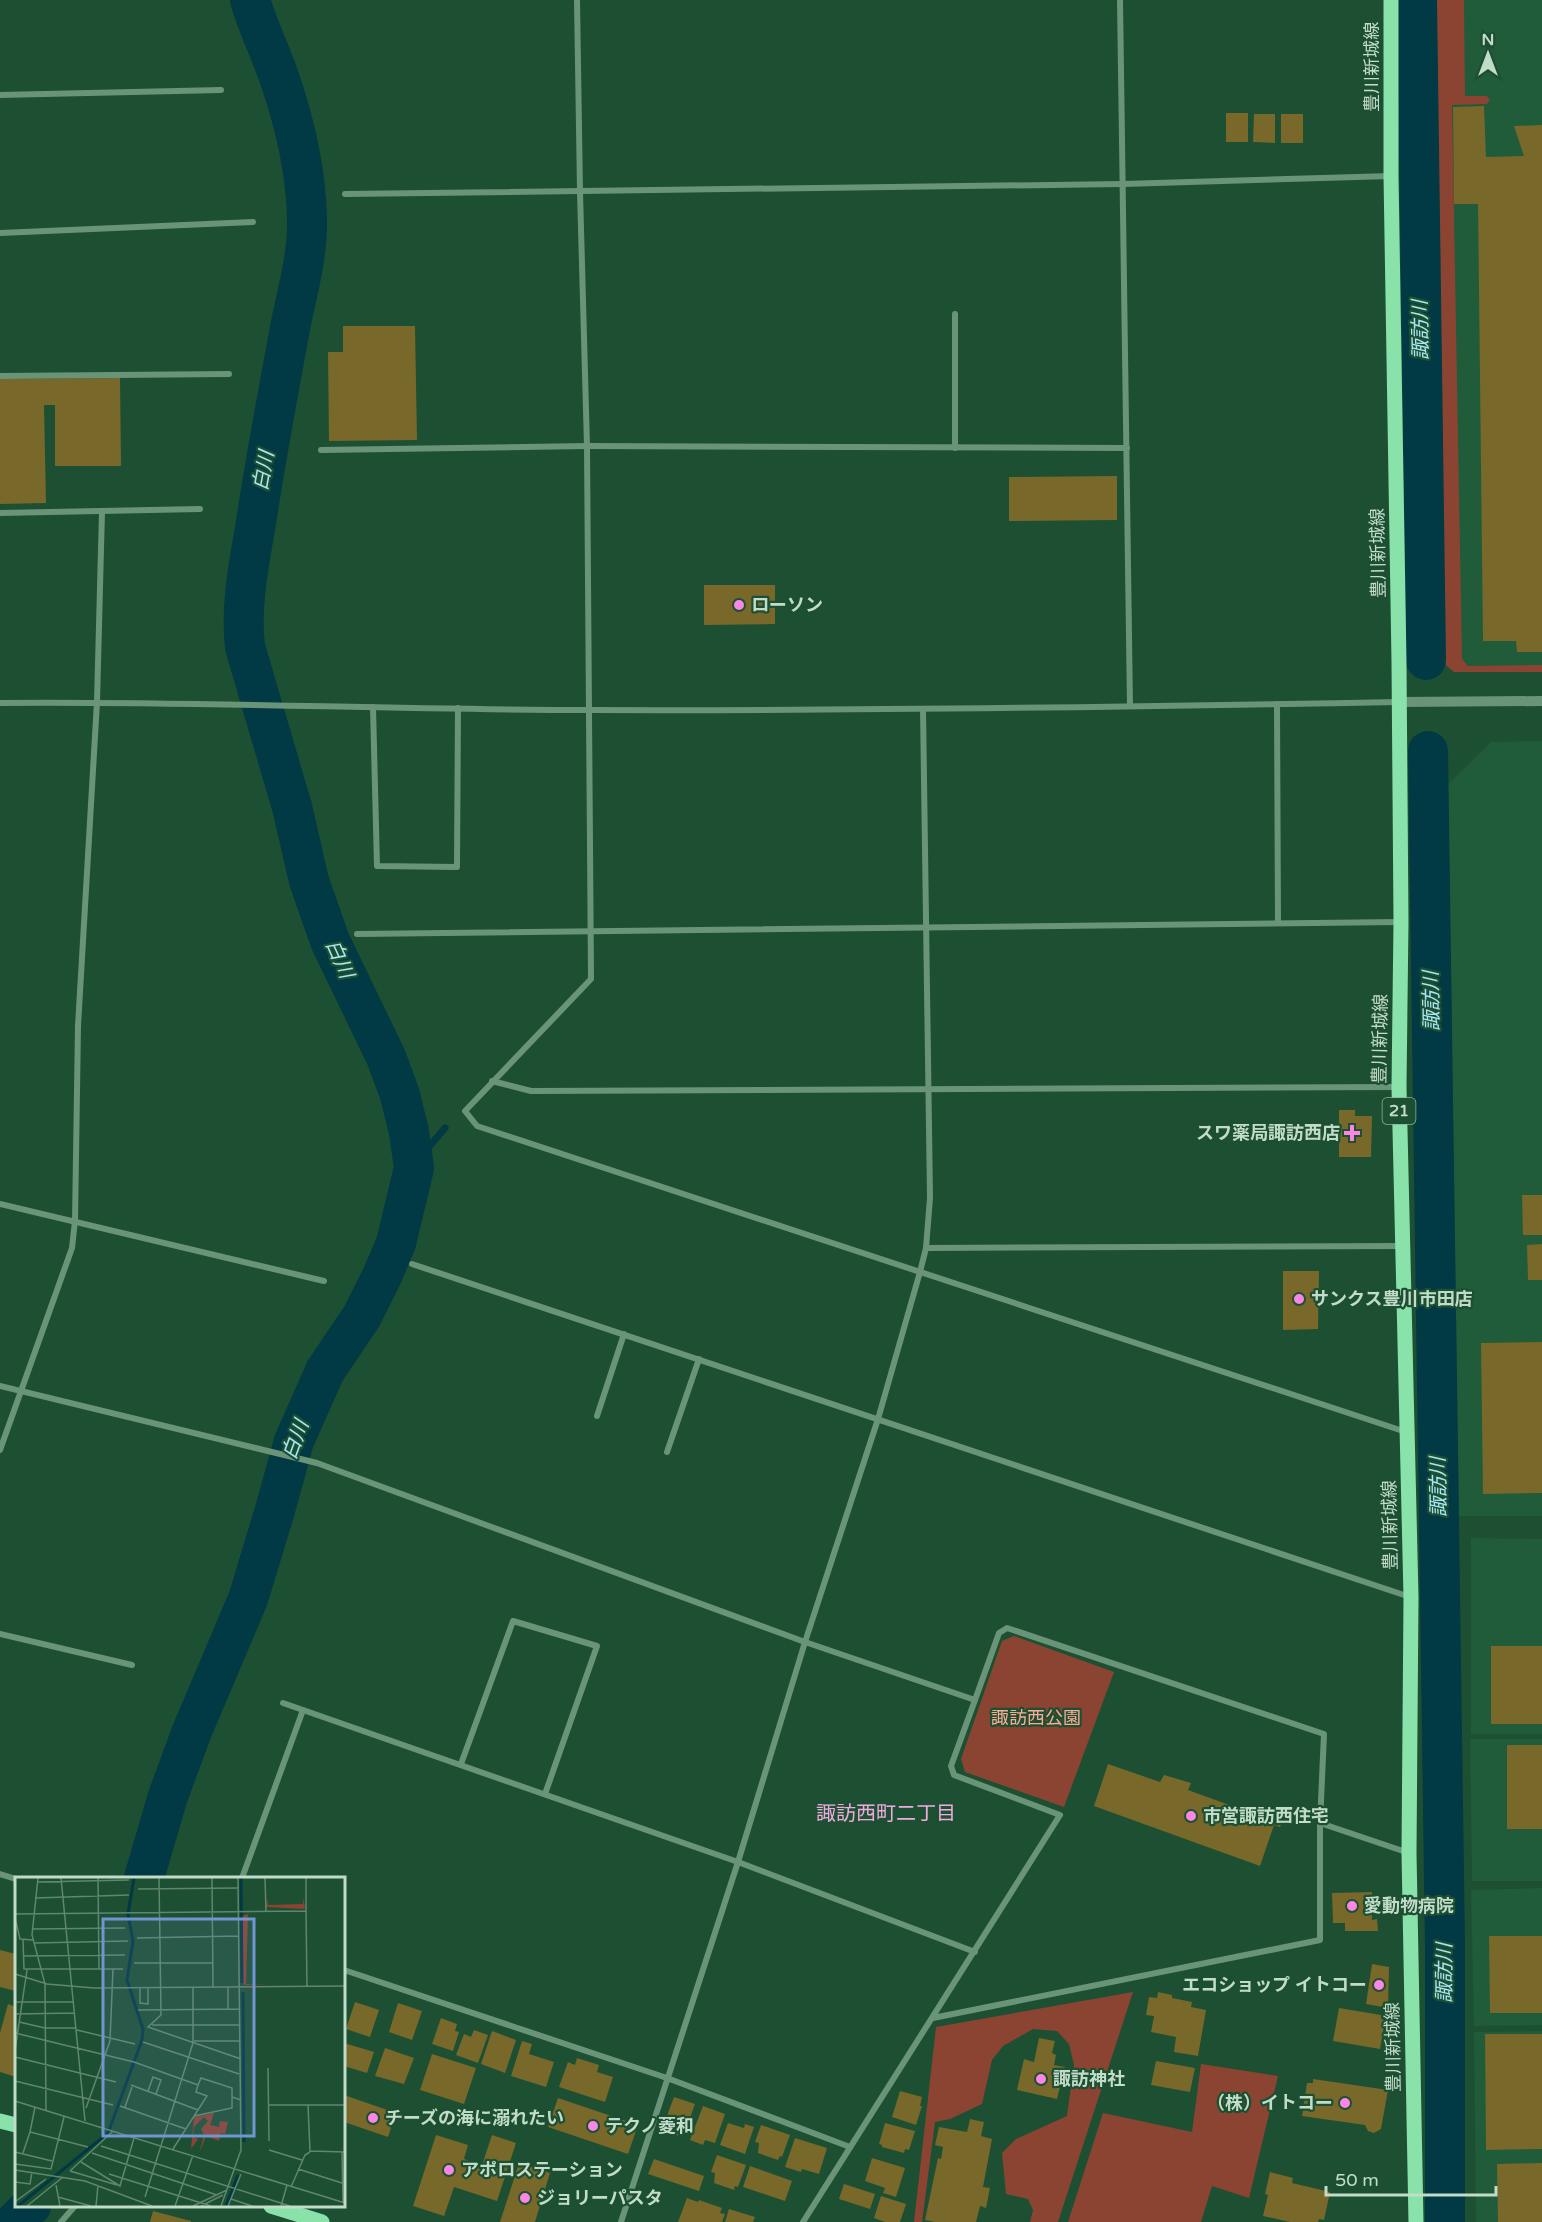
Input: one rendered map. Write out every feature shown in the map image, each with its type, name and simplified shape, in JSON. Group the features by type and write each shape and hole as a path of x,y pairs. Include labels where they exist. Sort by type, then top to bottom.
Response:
{"main road":[{"name":"豊川新城線","path":"1391,0 1391,176 1401,922 1399,1087 1411,1597 1409,1853 1416,2222"},
{"path":"0,2121 15,2125"},
{"path":"277,2207 322,2222"}],"street":[{"path":"578,0 580,192 587,446 591,979 465,1111 477,1126 1408,1433"},
{"path":"1120,0 1130,706"},
{"path":"0,95 221,90"},
{"path":"345,194 1123,184 1391,176"},
{"path":"0,233 254,222"},
{"path":"955,314 955,448"},
{"path":"0,376 229,374"},
{"path":"321,450 587,446 1127,448"},
{"path":"0,513 200,509"},
{"path":"0,1450 72,1248 75,1221 78,1026 97,702 102,511"},
{"path":"0,703 97,702 287,707 590,710 923,709 1542,701"},
{"path":"1276,704 1278,923"},
{"path":"373,707 377,866 458,867 458,708"},
{"path":"621,2222 878,1419 926,1248 930,1198 923,709"},
{"path":"357,934 1401,922"},
{"path":"492,1082 531,1091 1399,1087"},
{"path":"0,1204 324,1281"},
{"path":"926,1248 1404,1246"},
{"path":"412,1264 1411,1597"},
{"path":"597,1416 624,1335"},
{"path":"667,1452 699,1359"},
{"path":"0,1386 311,1462 975,1700"},
{"path":"461,1764 513,1620 597,1646 545,1794"},
{"path":"803,2222 1060,1815 954,1775 951,1766 999,1633 1007,1628 1324,1734 1320,1823 1320,1940 933,2018"},
{"path":"0,1634 132,1665"},
{"path":"283,1703 738,1862 975,1952"},
{"path":"242,1877 303,1710"},
{"path":"1320,1823 1409,1853"},
{"path":"0,1874 15,1879"},
{"path":"345,1970 667,2078 850,2147"},
{"path":"61,2222 73,2207"}],"shaded area":[{"path":"1444,0 1542,0 1542,672 1454,672"},
{"path":"1542,741 1542,1516 1459,1516 1448,784 1491,742"},
{"path":"1471,1538 1542,1539 1542,1734 1471,1734"},
{"path":"1470,1739 1542,1739 1542,1881 1472,1881"},
{"path":"1542,1888 1542,2025 1474,2026 1471,1890"},
{"path":"1542,2031 1542,2222 1476,2222 1474,2032"}],"green space":[{"path":"1423,0 1464,0 1465,96 1487,96 1490,100 1487,104 1452,105 1462,659 1468,666 1542,665 1542,672 1454,672 1434,655"},
{"name":"諏訪西公園","path":"1014,1636 1114,1672 1064,1807 965,1772 961,1759 1002,1641"},
{"path":"1133,1992 1058,2222 1030,2222 1033,2210 1028,2199 1006,2194 1002,2153 1016,2139 1067,2116 1074,2065 1069,2044 1057,2031 1033,2029 1003,2046 992,2060 982,2104 950,2119 935,2122 922,2222 914,2222 936,2027"},
{"path":"1201,2064 1278,2076 1249,2198 1212,2186 1201,2222 1068,2222 1103,2113 1192,2132"}],"building":[{"path":"1484,106 1486,157 1524,156 1514,126 1542,125 1542,652 1517,652 1516,641 1483,641 1478,204 1454,204 1453,107"},
{"path":"1226,113 1248,113 1248,142 1226,142"},
{"path":"1254,114 1275,114 1275,143 1253,142"},
{"path":"1281,114 1303,114 1303,143 1281,143"},
{"path":"343,326 415,326 417,440 329,441 328,352 343,352"},
{"path":"120,378 121,466 55,466 55,405 44,405 46,503 0,504 0,379"},
{"path":"1117,476 1117,520 1009,521 1009,477"},
{"name":"ローソン","path":"704,585 775,585 775,624 704,625"},
{"path":"1339,1110 1355,1110 1355,1116 1372,1116 1371,1157 1339,1157"},
{"path":"1522,1195 1542,1195 1542,1235 1523,1235"},
{"path":"1542,1244 1542,1280 1528,1280 1527,1245"},
{"path":"1283,1271 1319,1271 1318,1329 1283,1330"},
{"path":"1542,1342 1542,1493 1483,1494 1481,1343"},
{"path":"1491,1646 1542,1646 1542,1724 1491,1724"},
{"path":"1507,1745 1542,1745 1542,1829 1507,1829"},
{"name":"市営諏訪西住宅","path":"1108,1764 1160,1782 1164,1775 1191,1783 1188,1790 1265,1818 1268,1807 1286,1814 1280,1827 1274,1825 1260,1866 1094,1806"},
{"name":"愛動物病院","path":"1372,1892 1372,1920 1377,1919 1378,1931 1345,1931 1345,1923 1333,1923 1332,1893"},
{"path":"1489,1936 1542,1936 1542,2013 1490,2013"},
{"path":"0,1950 15,1954 15,1991 0,1987"},
{"name":"エコショップ イトコー","path":"1372,1964 1389,1967 1388,2008 1366,2004"},
{"path":"1158,1992 1172,1995 1172,1998 1192,2002 1191,2007 1206,2010 1198,2056 1174,2052 1176,2037 1151,2032 1154,2016 1146,2015 1149,1997 1157,1998"},
{"path":"355,2002 379,2010 370,2037 346,2029"},
{"path":"398,2003 422,2011 412,2040 389,2032"},
{"path":"8,2004 15,2007 15,2077 0,2072 0,2033"},
{"path":"1339,2008 1381,2015 1381,2019 1385,2020 1380,2049 1333,2041"},
{"path":"441,2018 457,2024 455,2031 459,2032 453,2051 432,2044"},
{"path":"474,2030 488,2035 478,2063 456,2055 464,2034 471,2037"},
{"path":"492,2031 516,2040 505,2073 481,2064"},
{"path":"1485,2034 1542,2034 1542,2149 1486,2150"},
{"name":"諏訪神社","path":"1039,2038 1055,2041 1052,2053 1056,2055 1054,2065 1065,2067 1057,2099 1017,2090 1024,2059 1034,2062"},
{"path":"522,2041 532,2044 529,2054 554,2062 546,2087 511,2076"},
{"path":"345,2043 374,2052 367,2073 345,2066"},
{"path":"385,2048 414,2058 404,2084 375,2076"},
{"path":"432,2054 476,2068 464,2104 420,2090"},
{"path":"577,2058 599,2065 597,2072 613,2077 605,2102 559,2087 568,2062 575,2065"},
{"path":"1156,2061 1195,2068 1190,2092 1151,2085"},
{"name":"（株）イトコー","path":"1313,2079 1388,2090 1381,2129 1374,2133 1368,2131 1365,2125 1302,2116 1307,2083 1313,2083"},
{"path":"900,2091 922,2097 920,2106 922,2106 916,2125 892,2117"},
{"path":"345,2095 396,2113 388,2137 345,2122"},
{"path":"674,2097 695,2104 685,2132 681,2131 679,2136 666,2131 668,2125 664,2124"},
{"name":"テクノ菱和","path":"558,2098 638,2125 628,2154 548,2127"},
{"path":"703,2106 725,2114 715,2143 705,2140 703,2145 690,2140"},
{"path":"970,2119 984,2122 981,2136 992,2139 983,2187 990,2188 986,2208 980,2206 976,2222 925,2220 938,2158 941,2159 943,2147 935,2145 939,2127 967,2132"},
{"path":"728,2123 744,2128 745,2124 754,2127 745,2154 720,2145"},
{"path":"885,2123 915,2131 909,2150 905,2149 904,2153 882,2147 879,2144"},
{"path":"761,2125 790,2135 782,2157 780,2156 778,2160 758,2153 759,2143 755,2142"},
{"path":"436,2135 468,2145 464,2159 482,2165 492,2135 516,2143 497,2201 454,2187 444,2216 413,2206"},
{"path":"795,2138 827,2148 819,2174 785,2167"},
{"path":"717,2155 746,2165 738,2187 735,2186 734,2190 714,2183 715,2173 711,2172"},
{"path":"872,2158 905,2168 896,2197 883,2193 885,2188 865,2181"},
{"path":"654,2159 704,2176 699,2191 648,2174"},
{"name":"ジョリーパスタ","path":"519,2163 550,2173 535,2222 500,2222"},
{"path":"1542,2163 1542,2222 1498,2222 1497,2164"},
{"path":"750,2166 792,2181 785,2201 743,2187"},
{"path":"1270,2172 1293,2178 1292,2183 1330,2192 1324,2220 1290,2222 1263,2216"},
{"path":"844,2184 875,2194 870,2209 839,2199"},
{"path":"881,2196 906,2204 900,2222 885,2222 874,2218"},
{"path":"687,2198 722,2208 720,2213 725,2214 722,2222 678,2222"},
{"path":"729,2209 755,2217 753,2222 725,2222"},
{"path":"153,2211 191,2221 191,2222 150,2222"}],"waterway":[{"name":"白川","path":"144,1877 168,1796 192,1731 248,1599 294,1441 325,1371 362,1316 382,1276 396,1243 414,1168 409,1132 400,1095 386,1057 330,941 309,881 292,807 245,647 244,614 249,565 307,232 302,165 295,129 279,77 250,0"},
{"name":"諏訪川","path":"1417,0 1426,660"},
{"name":"諏訪川","path":"1428,751 1445,1947 1445,2222"},
{"path":"414,1168 445,1128"},
{"name":"白川","path":"15,2222 30,2207"}],"place":[{"name":"ローソン","path":"739,605"},
{"name":"スワ薬局諏訪西店","path":"1352,1133"},
{"name":"サンクス豊川市田店","path":"1299,1299"},
{"name":"市営諏訪西住宅","path":"1191,1816"},
{"name":"愛動物病院","path":"1352,1906"},
{"name":"エコショップ イトコー","path":"1379,1985"},
{"name":"諏訪神社","path":"1041,2079"},
{"name":"（株）イトコー","path":"1345,2103"},
{"name":"チーズの海に溺れたい","path":"373,2118"},
{"name":"テクノ菱和","path":"593,2126"},
{"name":"アポロステーション","path":"449,2170"},
{"name":"ジョリーパスタ","path":"525,2198"}],"district":[{"name":"諏訪西町二丁目","path":"886,1814"}]}
